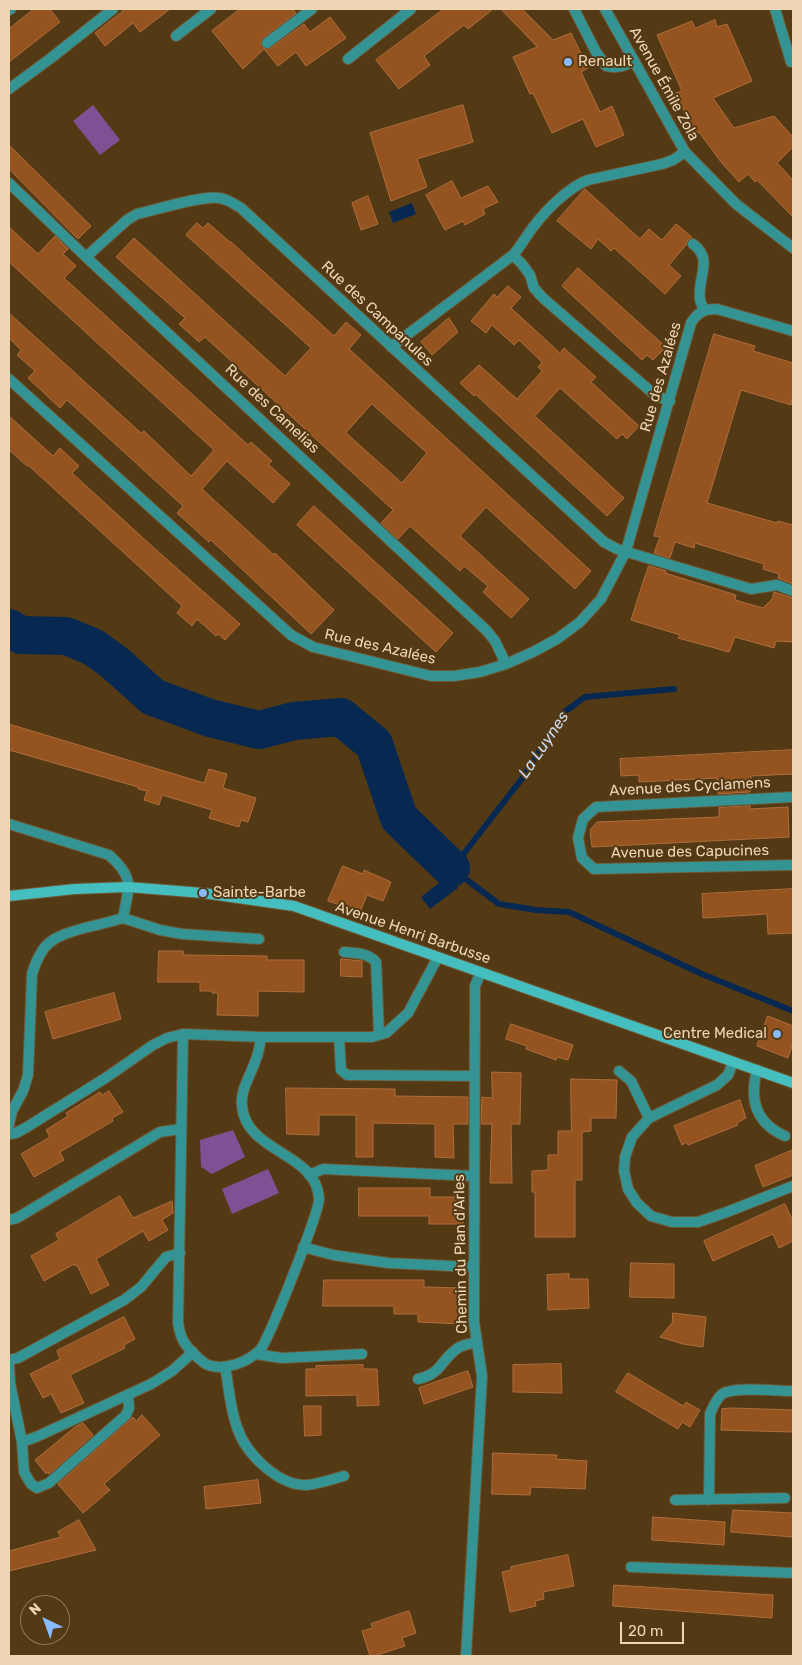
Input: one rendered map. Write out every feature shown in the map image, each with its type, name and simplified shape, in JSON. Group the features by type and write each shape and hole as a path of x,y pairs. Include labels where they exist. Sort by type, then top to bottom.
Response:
{"main road":[{"name":"Avenue Henri Barbusse","path":"9,896 75,889 128,887 203,893 294,906 793,1083"}],"street":[{"path":"9,89 112,9"},
{"path":"176,36 211,9"},
{"path":"267,43 312,9"},
{"path":"348,59 411,9"},
{"path":"574,9 596,52 606,66 614,68 625,66 634,61"},
{"name":"Avenue Émile Zola","path":"605,9 684,152 736,204 793,248"},
{"path":"775,9 791,62"},
{"path":"391,347 513,255 536,223 568,191 578,184 588,180 662,164 673,160 684,152"},
{"name":"Rue des Camelias","path":"9,183 487,631 498,647 506,664"},
{"name":"Rue des Campanules","path":"86,256 127,220 137,214 206,198 230,201 241,208 604,542 617,549 751,589 777,585 793,591"},
{"path":"693,244 700,250 704,260 700,299 704,310 716,309 793,331"},
{"path":"513,255 530,275 534,288 543,298 656,396 670,401"},
{"name":"Rue des Azalées","path":"9,380 276,623 301,641 313,647 431,676 454,676 480,672 506,664 533,652 557,639 580,622 601,599 626,551 691,323 696,315 704,310"},
{"name":"Avenue des Cyclamens","path":"578,838 583,819 596,807 793,797"},
{"path":"9,824 109,854 121,866 127,877 128,887 122,918"},
{"name":"Avenue des Capucines","path":"578,838 582,858 594,869 793,865"},
{"path":"9,1125 12,1111 23,1091 28,1075 32,974 36,961 50,942 60,935 122,918 175,933 259,939"},
{"path":"344,952 372,957 376,962 379,1034"},
{"path":"9,1134 27,1128 153,1045 167,1038 183,1034 338,1037 372,1036 386,1032 408,1013 438,957"},
{"name":"Chemin du Plan d'Arles","path":"466,1656 482,1376 474,1322 474,986 481,972"},
{"path":"183,1034 178,1324 182,1339 193,1352 208,1365 225,1366 248,1361 261,1348 271,1330 318,1208 319,1199 317,1189 309,1175 296,1163 262,1141 252,1132 244,1118 242,1104 244,1089 256,1060 261,1037"},
{"path":"338,1037 341,1070 347,1075 474,1076"},
{"path":"733,1062 728,1075 717,1085 650,1118 632,1137 625,1157 624,1171 628,1189 637,1202 651,1216 672,1222 698,1222 793,1186"},
{"path":"757,1070 753,1084 755,1101 760,1116 774,1131 785,1136"},
{"path":"619,1071 631,1081 650,1118"},
{"path":"9,1220 17,1218 160,1132 180,1129"},
{"path":"309,1175 323,1169 474,1176"},
{"path":"303,1247 334,1255 388,1263 474,1267"},
{"path":"128,1396 126,1415 49,1483 36,1488 31,1484 24,1472 22,1442 10,1383 9,1361 18,1358 124,1300 141,1287 166,1257 180,1253"},
{"path":"418,1380 435,1373 460,1346 477,1342"},
{"path":"22,1442 128,1396 172,1371 193,1352"},
{"path":"255,1354 282,1358 362,1354"},
{"path":"225,1366 237,1427 247,1448 266,1469 284,1481 306,1485 344,1476"},
{"path":"708,1500 710,1414 715,1402 722,1394 732,1389 793,1391"},
{"path":"675,1500 785,1498"},
{"path":"630,1567 793,1573"}],"shaded area":[{"path":"93,105 120,140 100,155 73,121"},
{"path":"233,1130 245,1157 212,1174 201,1167 200,1140"},
{"path":"268,1169 279,1193 232,1214 222,1189"}],"water":[{"path":"412,203 416,214 393,223 389,212"},
{"path":"448,876 458,888 430,909 421,897"}],"building":[{"path":"34,9 50,9 60,22 9,62 9,29"},
{"path":"122,9 170,9 140,32 133,23 105,46 95,33 123,11"},
{"path":"240,9 292,9 296,13 263,38 260,44 265,49 271,48 304,24 310,32 330,17 346,38 306,66 296,52 278,66 264,49 243,69 212,31"},
{"path":"444,9 493,9 468,29 464,25 424,56 430,65 399,89 376,60"},
{"path":"501,9 522,9 553,40 571,33 588,68 581,72 600,112 612,106 624,135 596,147 583,119 552,133 533,93 530,94 513,57 537,47"},
{"path":"715,20 717,27 727,24 752,81 713,98 734,128 774,116 792,136 793,147 777,163 793,180 793,217 757,180 755,182 748,174 739,182 721,162 699,132 693,136 682,120 687,117 676,93 682,91 657,35 692,21 695,28"},
{"path":"463,105 473,142 417,159 427,187 391,201 370,133"},
{"path":"9,145 91,226 78,239 9,169"},
{"path":"452,181 461,198 488,186 498,202 483,209 485,214 465,225 463,221 445,230 426,195"},
{"path":"585,189 640,239 649,229 662,240 676,224 692,237 669,265 681,276 665,294 614,248 611,251 598,239 591,249 557,221"},
{"path":"368,196 378,224 361,230 352,203"},
{"path":"197,223 203,228 208,223 334,336 346,322 361,335 349,349 591,571 575,589 486,507 460,536 529,599 511,618 483,592 488,586 464,566 460,571 410,526 398,539 381,523 393,510 205,337 199,342 179,324 185,318 116,257 134,238 285,376 311,348 186,235","holes":["372,404 427,453 402,483 346,433"]},
{"path":"9,227 38,254 55,236 68,249 63,254 76,266 64,278 248,445 251,442 272,461 268,464 290,484 273,503 227,461 202,489 274,555 275,553 334,610 311,634 211,540 209,542 177,513 183,506 67,400 60,408 28,378 35,371 17,355 21,350 9,338 9,313 141,433 144,431 191,476 214,450 9,262"},
{"path":"578,268 666,347 653,360 647,355 642,360 562,286"},
{"path":"508,286 521,297 511,308 560,353 564,348 596,377 591,382 639,426 627,439 622,434 617,439 560,388 535,416 624,498 607,516 475,394 474,396 460,383 479,365 517,399 542,371 538,367 542,362 519,340 514,345 492,325 486,333 471,321 494,294 497,297"},
{"path":"449,318 458,332 432,355 421,342"},
{"path":"714,334 755,346 753,351 793,363 791,405 741,390 707,503 777,523 778,521 793,525 793,584 778,578 779,574 763,569 764,564 695,543 694,548 675,542 670,558 654,553 660,537 654,536"},
{"path":"9,416 53,456 60,448 79,466 72,473 240,624 225,640 218,634 216,636 197,619 192,626 177,613 182,606 28,465 9,450"},
{"path":"314,506 453,633 436,652 297,525"},
{"path":"649,566 666,571 665,573 736,595 735,600 763,608 772,599 774,592 793,598 793,642 776,641 774,648 735,637 729,652 678,638 680,635 631,620"},
{"path":"9,724 204,783 209,769 227,774 223,788 256,798 248,822 241,820 239,827 209,818 212,810 162,795 159,805 144,800 147,791 138,789 138,787 9,750"},
{"path":"793,750 793,774 751,776 750,792 718,794 717,778 639,782 639,775 621,776 620,759"},
{"path":"750,806 750,809 788,807 789,837 592,847 590,830 597,822 719,817 719,808"},
{"path":"343,866 363,874 364,870 391,882 383,901 367,895 360,912 328,901"},
{"path":"793,889 793,933 768,934 767,914 703,918 702,894"},
{"path":"159,951 183,951 184,955 267,956 267,960 304,960 304,992 258,991 258,1016 217,1015 218,993 200,991 200,982 158,982"},
{"path":"341,959 362,961 362,977 341,976"},
{"path":"114,993 121,1019 53,1039 45,1012"},
{"name":"Centre Medical","path":"768,1016 793,1026 793,1043 788,1058 757,1046"},
{"path":"511,1024 573,1045 568,1060 557,1057 556,1060 526,1049 527,1046 506,1039"},
{"path":"492,1072 521,1073 520,1124 511,1124 512,1183 490,1183 492,1124 481,1124 482,1097 492,1098"},
{"path":"571,1079 617,1080 616,1118 591,1118 591,1131 582,1132 582,1180 575,1180 575,1237 535,1237 535,1192 532,1192 532,1171 548,1170 548,1155 558,1155 558,1131 571,1131"},
{"path":"286,1088 395,1089 395,1096 468,1097 468,1124 453,1124 454,1158 435,1157 435,1124 373,1123 373,1157 356,1157 356,1115 319,1115 319,1135 287,1134"},
{"path":"109,1091 123,1112 112,1118 113,1121 60,1152 64,1160 34,1177 21,1154 50,1137 46,1130 68,1116 66,1113 100,1092 102,1095"},
{"path":"740,1100 746,1118 737,1123 738,1125 688,1145 687,1142 682,1145 674,1126"},
{"path":"793,1150 793,1175 763,1187 755,1166"},
{"path":"359,1188 430,1188 430,1197 463,1197 463,1224 429,1224 429,1216 359,1216"},
{"path":"120,1196 133,1218 172,1201 173,1213 162,1220 168,1230 149,1241 143,1231 96,1259 109,1285 91,1294 77,1265 75,1266 74,1264 44,1281 31,1256 59,1240 56,1234"},
{"path":"785,1204 793,1221 793,1241 779,1248 773,1234 713,1261 704,1241"},
{"path":"631,1263 674,1264 674,1298 630,1297"},
{"path":"569,1274 569,1279 588,1279 589,1308 548,1310 547,1275"},
{"path":"324,1280 424,1280 424,1287 463,1288 462,1324 418,1322 418,1314 394,1314 394,1306 323,1306"},
{"path":"673,1313 706,1317 703,1347 683,1344 660,1337 672,1323"},
{"path":"124,1317 135,1339 124,1345 125,1348 70,1375 84,1403 61,1413 51,1394 43,1398 30,1374 60,1359 57,1351"},
{"path":"561,1364 562,1393 513,1392 513,1365"},
{"path":"363,1365 363,1369 377,1369 379,1405 357,1406 357,1395 306,1396 306,1369 316,1369 316,1366"},
{"path":"468,1371 473,1387 424,1404 419,1388"},
{"path":"628,1373 683,1406 686,1402 700,1410 690,1427 682,1422 678,1429 616,1392"},
{"path":"304,1406 321,1406 321,1435 305,1436"},
{"path":"722,1409 793,1410 793,1432 721,1430"},
{"path":"142,1415 160,1435 104,1484 110,1490 83,1513 58,1484 133,1417 136,1421"},
{"path":"83,1423 93,1435 49,1474 48,1472 46,1474 35,1460 75,1427"},
{"path":"493,1453 557,1455 556,1459 587,1461 585,1489 531,1487 530,1495 492,1494"},
{"path":"258,1480 261,1503 206,1509 204,1487"},
{"path":"733,1510 793,1513 793,1537 731,1532"},
{"path":"653,1517 725,1522 724,1545 652,1540"},
{"path":"79,1520 96,1550 9,1571 9,1551 61,1537 58,1532"},
{"path":"568,1555 574,1586 543,1592 544,1599 535,1601 536,1606 510,1612 502,1572 511,1570 511,1567"},
{"path":"614,1585 773,1595 772,1618 613,1606"},
{"path":"409,1611 416,1633 402,1638 405,1646 370,1656 362,1631 373,1628 371,1624"}],"waterway":[{"path":"9,628 21,635 66,636 93,647 115,663 153,697 210,718 259,730 294,721 341,717 374,744 399,818 451,868"},
{"name":"La Luynes","path":"674,689 585,697 563,713 524,776 451,868 499,904 536,910 569,912 702,974 793,1011"}],"place":[{"name":"Renault","path":"568,62"},
{"name":"Sainte-Barbe","path":"203,893"},
{"name":"Centre Medical","path":"777,1034"}]}
